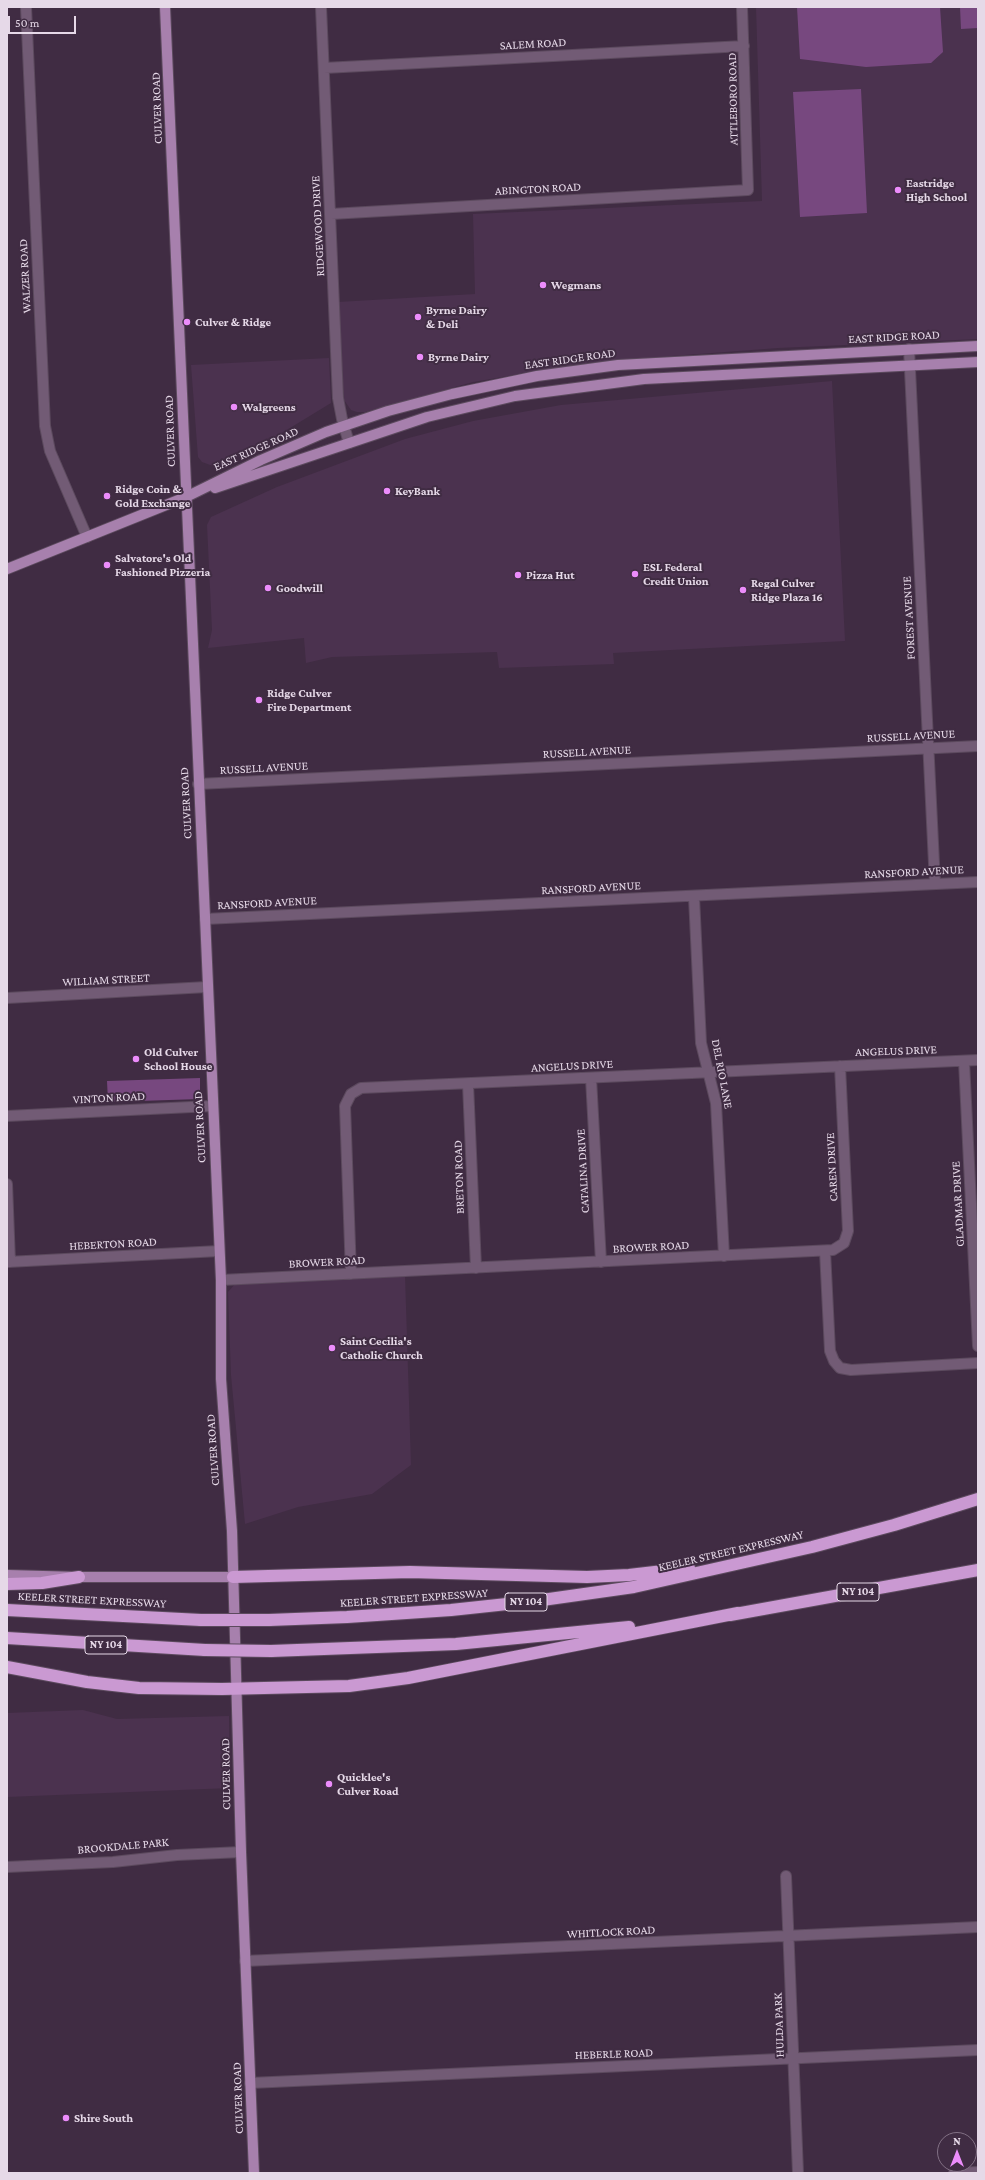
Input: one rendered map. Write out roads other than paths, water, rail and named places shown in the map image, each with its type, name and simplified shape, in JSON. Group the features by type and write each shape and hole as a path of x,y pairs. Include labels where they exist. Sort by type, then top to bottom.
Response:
{"highway":[{"name":"KEELER STREET EXPRESSWAY","path":"7,1610 201,1620 270,1620 384,1615 535,1601 651,1584 780,1555 878,1529 978,1499"},
{"path":"233,1577 416,1572 608,1577 662,1572 780,1555"},
{"name":"NY 104","path":"7,1638 205,1650 384,1648 473,1643 589,1632 738,1614 978,1570"},
{"path":"7,1584 42,1584 79,1577"},
{"path":"7,1668 59,1678 122,1687 237,1689 327,1687 385,1682 738,1614"}],"main road":[{"name":"CULVER ROAD","path":"165,7 212,1106 221,1280 221,1379 233,1577 241,1852 254,2173"},
{"name":"EAST RIDGE ROAD","path":"7,569 186,497 261,460 343,426 452,394 564,372 648,363 978,346"},
{"name":"EAST RIDGE ROAD","path":"186,497 264,473 450,410 502,399 569,388 667,377 978,362"},
{"path":"7,1575 79,1577 233,1577"}],"street":[{"name":"WALZER ROAD","path":"26,7 45,426 50,451 87,537"},
{"name":"RIDGEWOOD DRIVE","path":"321,7 338,392 343,426 349,443"},
{"name":"ATTLEBORO ROAD","path":"742,7 748,190"},
{"name":"SALEM ROAD","path":"324,68 744,46"},
{"name":"ABINGTON ROAD","path":"331,214 748,190"},
{"name":"FOREST AVENUE","path":"909,349 935,884"},
{"name":"RUSSELL AVENUE","path":"198,784 978,746"},
{"name":"RANSFORD AVENUE","path":"205,919 694,897 978,882"},
{"name":"DEL RIO LANE","path":"694,897 701,1043 716,1103 724,1256"},
{"name":"WILLIAM STREET","path":"7,998 207,987"},
{"name":"ANGELUS DRIVE","path":"351,1274 344,1119 347,1099 355,1090 361,1088 978,1060"},
{"name":"GLADMAR DRIVE","path":"964,1061 978,1346"},
{"name":"CAREN DRIVE","path":"825,1251 840,1248 844,1243 848,1231 840,1066"},
{"name":"CATALINA DRIVE","path":"591,1078 601,1262"},
{"name":"BRETON ROAD","path":"468,1084 476,1268"},
{"name":"VINTON ROAD","path":"7,1116 212,1106"},
{"path":"7,1184 8,1262"},
{"name":"HEBERTON ROAD","path":"8,1262 219,1251"},
{"name":"BROWER ROAD","path":"221,1280 825,1251"},
{"path":"825,1251 830,1351 834,1361 840,1368 851,1370 978,1363"},
{"name":"BROOKDALE PARK","path":"7,1867 113,1862 241,1852"},
{"name":"HULDA PARK","path":"786,1876 798,2173"},
{"name":"WHITLOCK ROAD","path":"245,1961 789,1937 978,1927"},
{"name":"HEBERLE ROAD","path":"250,2083 978,2050"},
{"path":"954,2173 978,2172"}],"place":[{"name":"Eastridge High School","path":"898,190"},
{"name":"Wegmans","path":"543,285"},
{"name":"Byrne Dairy & Deli","path":"418,317"},
{"name":"Culver & Ridge","path":"187,322"},
{"name":"Byrne Dairy","path":"420,357"},
{"name":"Walgreens","path":"234,407"},
{"name":"KeyBank","path":"387,491"},
{"name":"Ridge Coin & Gold Exchange","path":"107,496"},
{"name":"Salvatore's Old Fashioned Pizzeria","path":"107,565"},
{"name":"ESL Federal Credit Union","path":"635,574"},
{"name":"Pizza Hut","path":"518,575"},
{"name":"Goodwill","path":"268,588"},
{"name":"Regal Culver Ridge Plaza 16","path":"743,590"},
{"name":"Ridge Culver Fire Department","path":"259,700"},
{"name":"Old Culver School House","path":"136,1059"},
{"name":"Saint Cecilia's Catholic Church","path":"332,1348"},
{"name":"Quicklee's Culver Road","path":"329,1784"},
{"name":"Shire South","path":"66,2118"}]}
